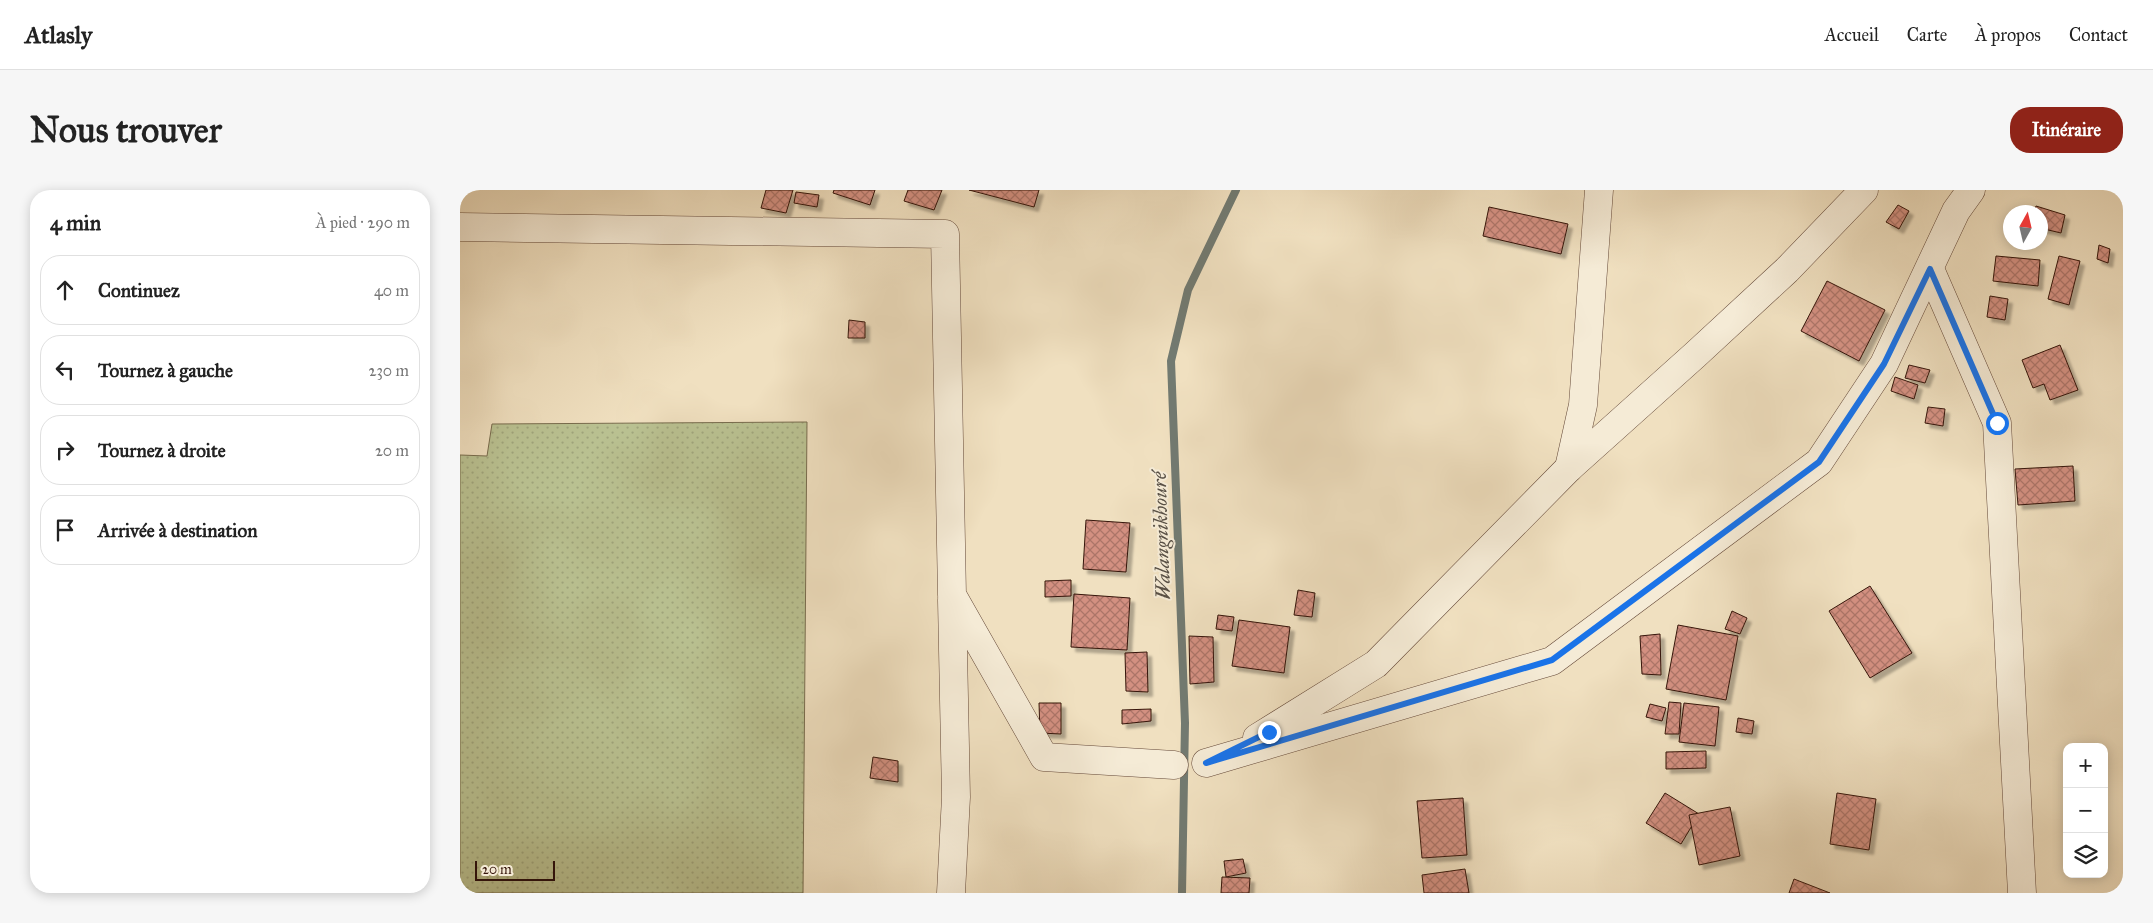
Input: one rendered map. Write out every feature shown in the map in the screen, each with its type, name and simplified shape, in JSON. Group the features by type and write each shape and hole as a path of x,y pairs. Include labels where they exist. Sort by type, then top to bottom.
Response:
{"street":[{"path":"1569,468 1583,405 1599,190"},
{"path":"1864,190 1772,283 1695,356 1569,468 1376,664 1269,732 1206,763 1552,660 1819,462 1884,364 1956,211 1971,190"},
{"path":"460,227 944,234 956,797 951,893"},
{"path":"1930,269 1997,423 2022,893"},
{"path":"952,596 1044,758 1174,765"}],"green space":[{"path":"807,422 803,893 460,893 460,455 487,456 492,424"}],"building":[{"path":"766,190 793,190 786,213 761,208"},
{"path":"834,190 875,190 870,205 833,193"},
{"path":"908,190 942,190 934,210 904,201"},
{"path":"969,190 1039,190 1034,207"},
{"path":"796,192 819,195 817,207 794,203"},
{"path":"1898,205 1909,211 1899,229 1886,222"},
{"path":"1489,207 1568,224 1561,254 1483,236"},
{"path":"2048,210 2065,215 2061,233 2048,230"},
{"path":"2099,245 2110,249 2108,263 2097,259"},
{"path":"1996,256 2040,260 2038,286 1993,281"},
{"path":"2059,256 2080,261 2069,305 2048,299"},
{"path":"1827,281 1885,310 1859,361 1801,331"},
{"path":"1990,296 2008,299 2005,320 1987,317"},
{"path":"849,320 865,322 865,338 848,338"},
{"path":"2060,345 2078,390 2050,400 2044,384 2033,388 2022,360"},
{"path":"1909,365 1930,370 1925,383 1905,378"},
{"path":"1895,377 1918,385 1914,399 1891,391"},
{"path":"1928,407 1945,409 1943,426 1925,423"},
{"path":"2073,466 2075,501 2018,505 2015,469"},
{"path":"1086,520 1130,523 1126,572 1083,569"},
{"path":"1071,580 1071,596 1045,597 1045,581"},
{"path":"1870,586 1912,653 1870,678 1829,611"},
{"path":"1298,590 1315,593 1312,617 1294,615"},
{"path":"1074,594 1130,598 1127,650 1071,647"},
{"path":"1732,611 1747,618 1740,634 1725,629"},
{"path":"1218,615 1234,617 1232,631 1216,629"},
{"path":"1239,620 1290,627 1284,673 1232,666"},
{"path":"1678,625 1738,636 1726,700 1666,689"},
{"path":"1660,634 1661,675 1642,674 1640,636"},
{"path":"1189,636 1213,637 1214,682 1190,684"},
{"path":"1147,652 1148,692 1126,691 1125,653"},
{"path":"1669,702 1681,703 1679,734 1665,734"},
{"path":"1039,703 1061,703 1061,734 1040,733"},
{"path":"1684,703 1719,707 1715,746 1679,742"},
{"path":"1650,704 1666,708 1662,721 1646,717"},
{"path":"1151,709 1151,721 1122,724 1122,710"},
{"path":"1738,718 1754,721 1752,734 1736,732"},
{"path":"1706,751 1706,768 1666,769 1666,752"},
{"path":"873,757 898,761 898,782 870,778"},
{"path":"1665,793 1699,814 1681,844 1646,823"},
{"path":"1837,793 1876,799 1869,850 1830,844"},
{"path":"1463,798 1467,855 1422,858 1417,801"},
{"path":"1730,807 1740,856 1699,865 1689,815"},
{"path":"1243,859 1246,873 1226,877 1224,861"},
{"path":"1465,869 1469,893 1424,893 1422,875"},
{"path":"1222,877 1250,878 1249,893 1221,893"},
{"path":"1794,879 1830,893 1789,893"}],"waterway":[{"name":"Walangnikhouré","path":"1182,893 1185,723 1171,361 1188,290 1236,190"}],"route":[{"path":"1269,732 1206,763 1552,660 1819,462 1884,364 1930,269 1997,423"}]}
